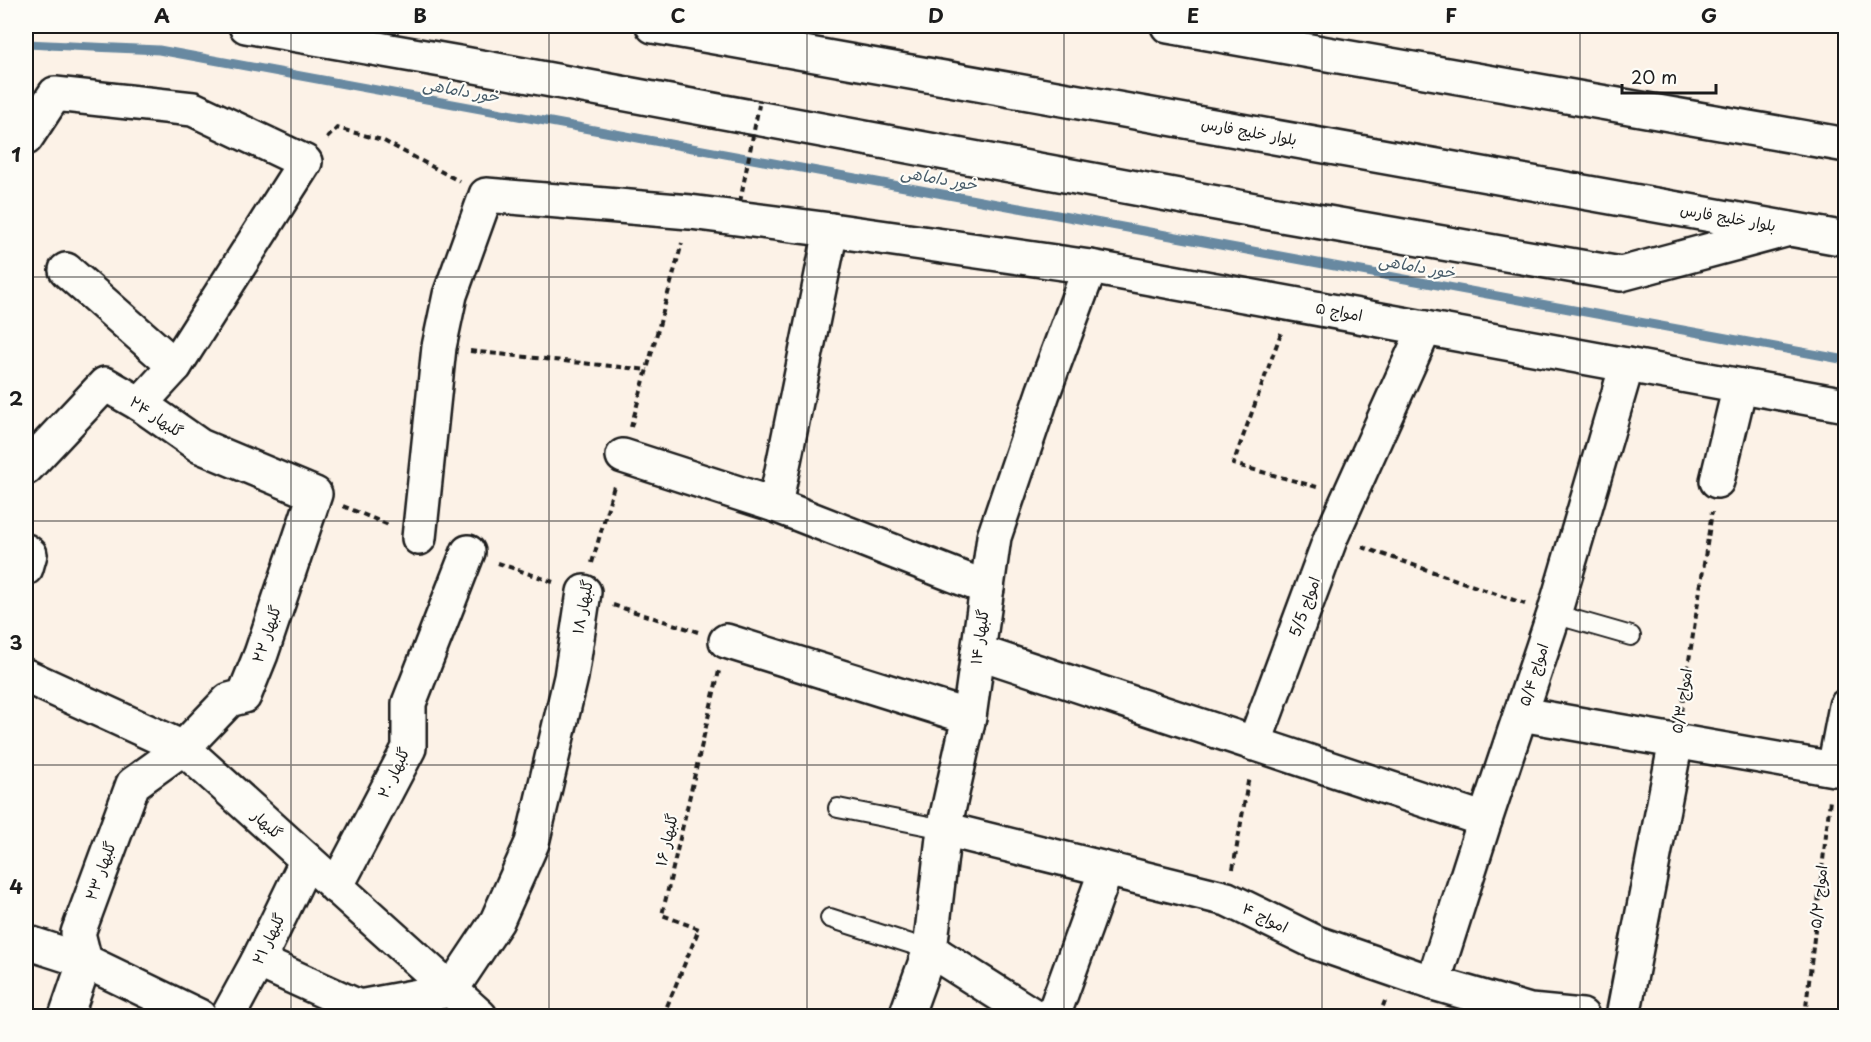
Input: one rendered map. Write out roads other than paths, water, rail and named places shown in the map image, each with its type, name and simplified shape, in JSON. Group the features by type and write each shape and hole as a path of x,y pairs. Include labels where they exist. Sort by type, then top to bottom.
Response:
{"street":[{"path":"246,26 471,65 1276,214 1621,274 1790,229"},
{"name":"بلوار خلیج فارس","path":"653,26 1845,239"},
{"path":"1168,26 1845,146"},
{"path":"26,138 55,93 193,109 305,162 175,366 140,404"},
{"name":"امواج ۵","path":"419,538 439,347 450,295 486,195 690,212 1090,267 1845,405"},
{"path":"776,505 831,230"},
{"name":"گلبهار ۱۴","path":"906,1017 930,950 944,829 969,717 994,537 1043,393 1090,267"},
{"path":"66,270 175,366"},
{"name":"امواج 5/5","path":"1254,744 1331,537 1425,328"},
{"name":"امواج ۵/۴","path":"1434,983 1485,820 1554,614 1627,365"},
{"name":"گلبهار ۲۴","path":"26,468 105,384 140,404 200,446 315,494"},
{"path":"1717,481 1740,386"},
{"path":"623,456 776,505 987,588"},
{"name":"گلبهار ۲۲","path":"183,748 229,700 244,696 261,654 315,494"},
{"path":"26,551 30,554 26,568"},
{"name":"گلبهار ۲۰","path":"336,887 409,748 408,703 468,552"},
{"name":"گلبهار ۱۸","path":"451,990 497,921 532,843 571,677 584,592"},
{"path":"726,641 969,717"},
{"path":"978,652 1485,820"},
{"name":"گلبهار","path":"26,676 183,748 480,1017"},
{"path":"1521,714 1834,769 1845,706"},
{"name":"امواج ۵/۳","path":"1623,1017 1676,741"},
{"name":"گلبهار ۲۳","path":"85,961 78,933 133,784 183,748"},
{"name":"امواج ۴","path":"944,829 1227,899 1317,943 1434,983 1529,1014 1582,1017"},
{"name":"گلبهار ۲۱","path":"228,1017 258,962 307,860"},
{"path":"1053,1017 1106,870"},
{"path":"26,942 85,961 199,1017"},
{"path":"930,950 1034,1017"},
{"path":"66,1017 85,961"},
{"path":"258,962 359,1007 451,990"}],"lane":[{"path":"1554,614 1631,636"},
{"path":"838,808 944,829"},
{"path":"830,918 930,950"}],"waterway":[{"name":"خور داماهی","path":"26,44 159,50 1846,360"}]}
